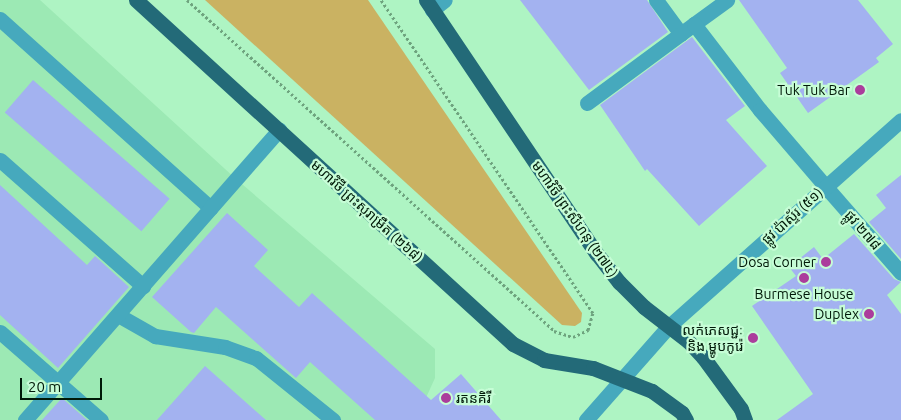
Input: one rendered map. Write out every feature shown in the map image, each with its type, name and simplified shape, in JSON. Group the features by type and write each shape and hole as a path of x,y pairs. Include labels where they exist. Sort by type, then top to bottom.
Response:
{"main road":[{"name":"មហាវិថី ព្រះសុរាម្រឹត (២៦៨)","path":"136,0 513,344 544,360 593,368 622,378"},
{"name":"មហាវិថី ព្រះសីហនុ (២៧៤)","path":"429,5 597,254 625,288 644,307 669,326 703,357 741,409 745,420"},
{"path":"622,378 652,391 682,413 686,420"}],"street":[{"path":"429,5 445,0"},
{"path":"656,0 681,34"},
{"path":"587,103 727,0"},
{"path":"0,19 211,208"},
{"name":"ផ្លូវ ២៧៨","path":"694,24 760,110 901,273"},
{"name":"ផ្លូវ ប៉ាស្ទ័រ (៥១)","path":"586,420 669,326 901,120"},
{"path":"25,420 278,130"},
{"path":"0,160 143,286"},
{"path":"118,315 155,336 225,347 256,358 333,420"},
{"path":"0,332 101,420"}],"path":[{"path":"187,0 554,332 573,337 588,330 593,313 381,0"}],"shaded area":[{"path":"0,0 40,0 236,179 435,349 435,378 425,400 408,420 0,420"},
{"path":"205,0 368,0 582,313 581,322 575,326 562,325"}],"building":[{"path":"520,0 647,0 668,32 589,90"},
{"path":"739,0 858,0 893,44 876,58 879,62 808,113 780,73 787,68"},
{"path":"692,37 745,106 726,120 767,166 699,226 647,169 645,171 600,105"},
{"path":"33,80 170,199 141,231 5,112"},
{"path":"901,175 901,259 869,222 886,208 876,195"},
{"path":"0,185 87,265 95,256 129,287 58,368 0,315"},
{"path":"227,213 268,250 254,266 299,307 312,293 431,400 461,374 501,420 375,420 310,362 296,378 216,307 194,333 191,332 152,297"},
{"path":"854,234 894,279 901,282 887,295 901,314 901,420 777,420 813,394 752,306 796,276 789,267 814,247 823,259"},
{"path":"205,366 266,420 157,420"},
{"path":"62,398 87,420 42,420"}],"place":[{"name":"Tuk Tuk Bar","path":"860,90"},
{"name":"Dosa Corner","path":"826,262"},
{"name":"Burmese House","path":"804,278"},
{"name":"Duplex","path":"869,314"},
{"name":"លក់ភេសជ្ជៈ និង ម្ហូបកូរ៉េ","path":"753,338"},
{"name":"រតនគិរី","path":"446,398"}]}
